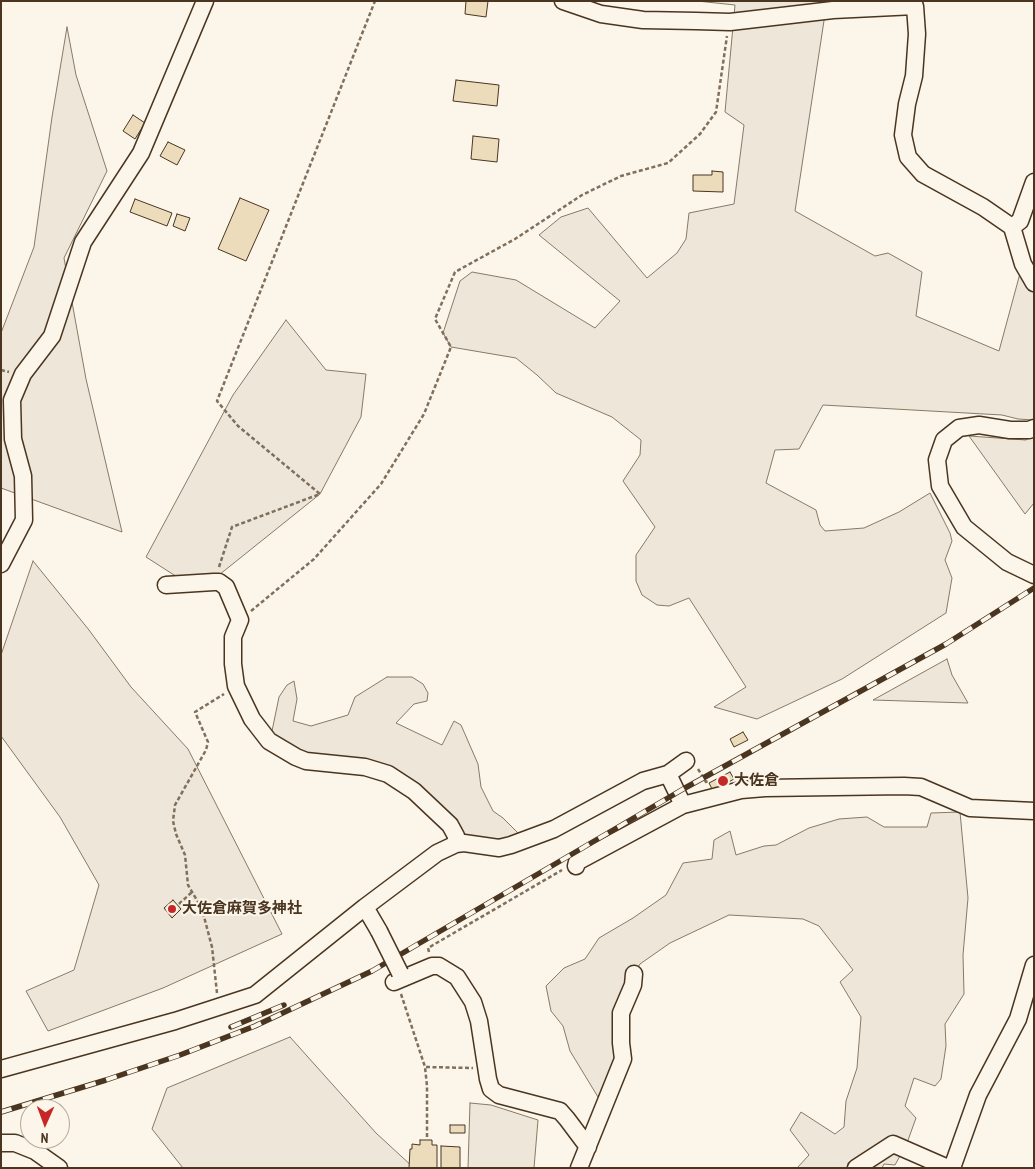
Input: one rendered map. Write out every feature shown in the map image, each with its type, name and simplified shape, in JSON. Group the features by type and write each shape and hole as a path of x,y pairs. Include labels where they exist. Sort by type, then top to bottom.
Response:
{"street":[{"path":"1,564 24,520 23,476 13,438 12,400 23,374 52,336 83,242 141,153 205,1"},
{"path":"563,1 601,14 643,20 730,22 834,6 915,6 917,34 914,76 907,104 904,135 908,157 922,174 983,207 1012,227 1023,264 1034,283"},
{"path":"1012,227 1020,221 1034,182"},
{"path":"1034,428 1029,430 1010,430 979,425 959,428 944,440 937,460 940,486 964,527 1007,562 1034,575"},
{"path":"166,585 219,582 226,588 240,620 233,637 233,664 236,686 252,718 269,741 306,761 365,767 388,774 414,791 450,825 456,836 456,844"},
{"path":"1,1069 175,1021 255,994 365,907 437,854 456,844 464,843 499,848 511,845 554,829 643,781 692,765"},
{"path":"668,774 683,804"},
{"path":"576,864 683,804 741,790 766,788 921,787 970,808 1034,811"},
{"path":"365,907 379,931 398,978 432,966 439,966 463,984 473,1002 480,1021 486,1068 491,1089 499,1095 560,1111 588,1147"},
{"path":"856,1168 893,1144 950,1168 978,1095 1018,1019 1034,965"},
{"path":"579,1168 623,1059 621,1013 633,985 634,974"},
{"path":"1,1143 15,1144 35,1151 59,1168"}],"path":[{"path":"214,582 232,527 320,494 238,426 217,401 375,1"},
{"path":"240,620 314,559 381,484 424,414 451,347 436,319 455,272 515,239 582,195 621,176 668,162 700,134 716,112 730,22"},
{"path":"218,1007 212,947 202,909 188,886 185,855 172,821 175,805 206,750 208,742 195,712 236,686"},
{"path":"692,765 706,782 708,781"},
{"path":"432,966 428,948 576,864"},
{"path":"180,904 192,892"},
{"path":"398,978 425,1067 427,1137"},
{"path":"425,1067 486,1068"}],"shaded area":[{"path":"697,1 827,1 795,211 875,256 888,253 922,272 916,316 999,351 1022,266 1034,288 1034,420 1002,415 823,405 799,449 775,450 766,483 816,510 820,525 825,531 864,528 899,512 930,493 950,533 952,541 945,560 952,578 946,613 842,679 757,719 714,707 746,687 689,598 669,606 657,605 642,595 636,581 636,555 655,527 623,481 640,455 641,440 612,417 556,393 516,358 451,347 443,333 460,281 472,272 516,280 595,328 620,301 539,235 561,217 588,208 647,278 677,253 686,239 689,213 734,204 744,125 725,112 735,5"},
{"path":"67,27 76,75 107,171 64,258 86,379 122,532 1,488 1,333 34,247"},
{"path":"286,320 326,370 366,374 361,417 320,494 199,591 146,557 233,395"},
{"path":"1034,434 1034,503 1025,514 969,436 1026,440"},
{"path":"33,561 89,630 131,687 188,749 282,934 163,988 48,1031 26,991 74,970 99,885 60,817 1,736 1,655"},
{"path":"947,659 952,675 968,703 873,700"},
{"path":"387,677 412,677 423,684 428,693 427,701 414,704 396,723 442,745 454,721 461,725 478,764 481,787 493,811 522,837 511,842 467,840 415,787 316,760 281,745 272,731 279,697 287,685 294,681 297,699 293,721 311,726 348,715 355,697"},
{"path":"960,812 968,898 963,955 964,994 945,1024 946,1046 941,1079 935,1086 914,1078 905,1106 916,1118 907,1143 895,1165 884,1164 882,1168 797,1168 809,1155 790,1130 801,1112 835,1134 844,1127 846,1101 857,1068 861,1017 840,982 853,970 819,926 803,919 729,915 670,943 640,964 628,985 619,1058 598,1097 570,1051 563,1026 551,1011 546,986 564,968 585,959 599,938 633,918 666,895 683,863 712,859 714,840 730,831 736,855 764,846 776,845 809,828 839,819 867,817 884,827 927,827 931,813"},
{"path":"290,1037 376,1133 414,1168 183,1168 152,1129 167,1088"},
{"path":"470,1103 491,1105 538,1120 534,1168 468,1168"}],"building":[{"path":"466,1 488,1 486,17 465,14"},
{"path":"456,80 499,85 497,106 453,101"},
{"path":"133,115 145,123 135,139 123,131"},
{"path":"473,136 499,139 497,162 471,159"},
{"path":"168,142 185,150 177,165 160,156"},
{"path":"712,171 723,172 723,192 693,191 693,175 712,175"},
{"path":"240,198 269,210 246,261 218,249"},
{"path":"135,199 172,213 167,226 130,212"},
{"path":"177,214 190,218 185,231 173,226"},
{"path":"743,732 748,740 734,747 730,739"},
{"path":"730,772 734,779 713,791 709,783"},
{"path":"173,900 181,909 172,918 164,908"},
{"path":"450,1125 465,1125 465,1133 450,1133"},
{"path":"420,1140 432,1140 432,1145 437,1145 437,1168 409,1168 410,1149 412,1149 412,1144 420,1145"},
{"path":"441,1146 460,1147 460,1168 441,1168"}],"railway":[{"path":"1,1112 180,1055 255,1026 372,971 685,788 946,644 1034,588"},
{"path":"231,1027 284,1005"}],"place":[{"name":"大佐倉","path":"723,781"},
{"name":"大佐倉麻賀多神社","path":"172,909"}]}
